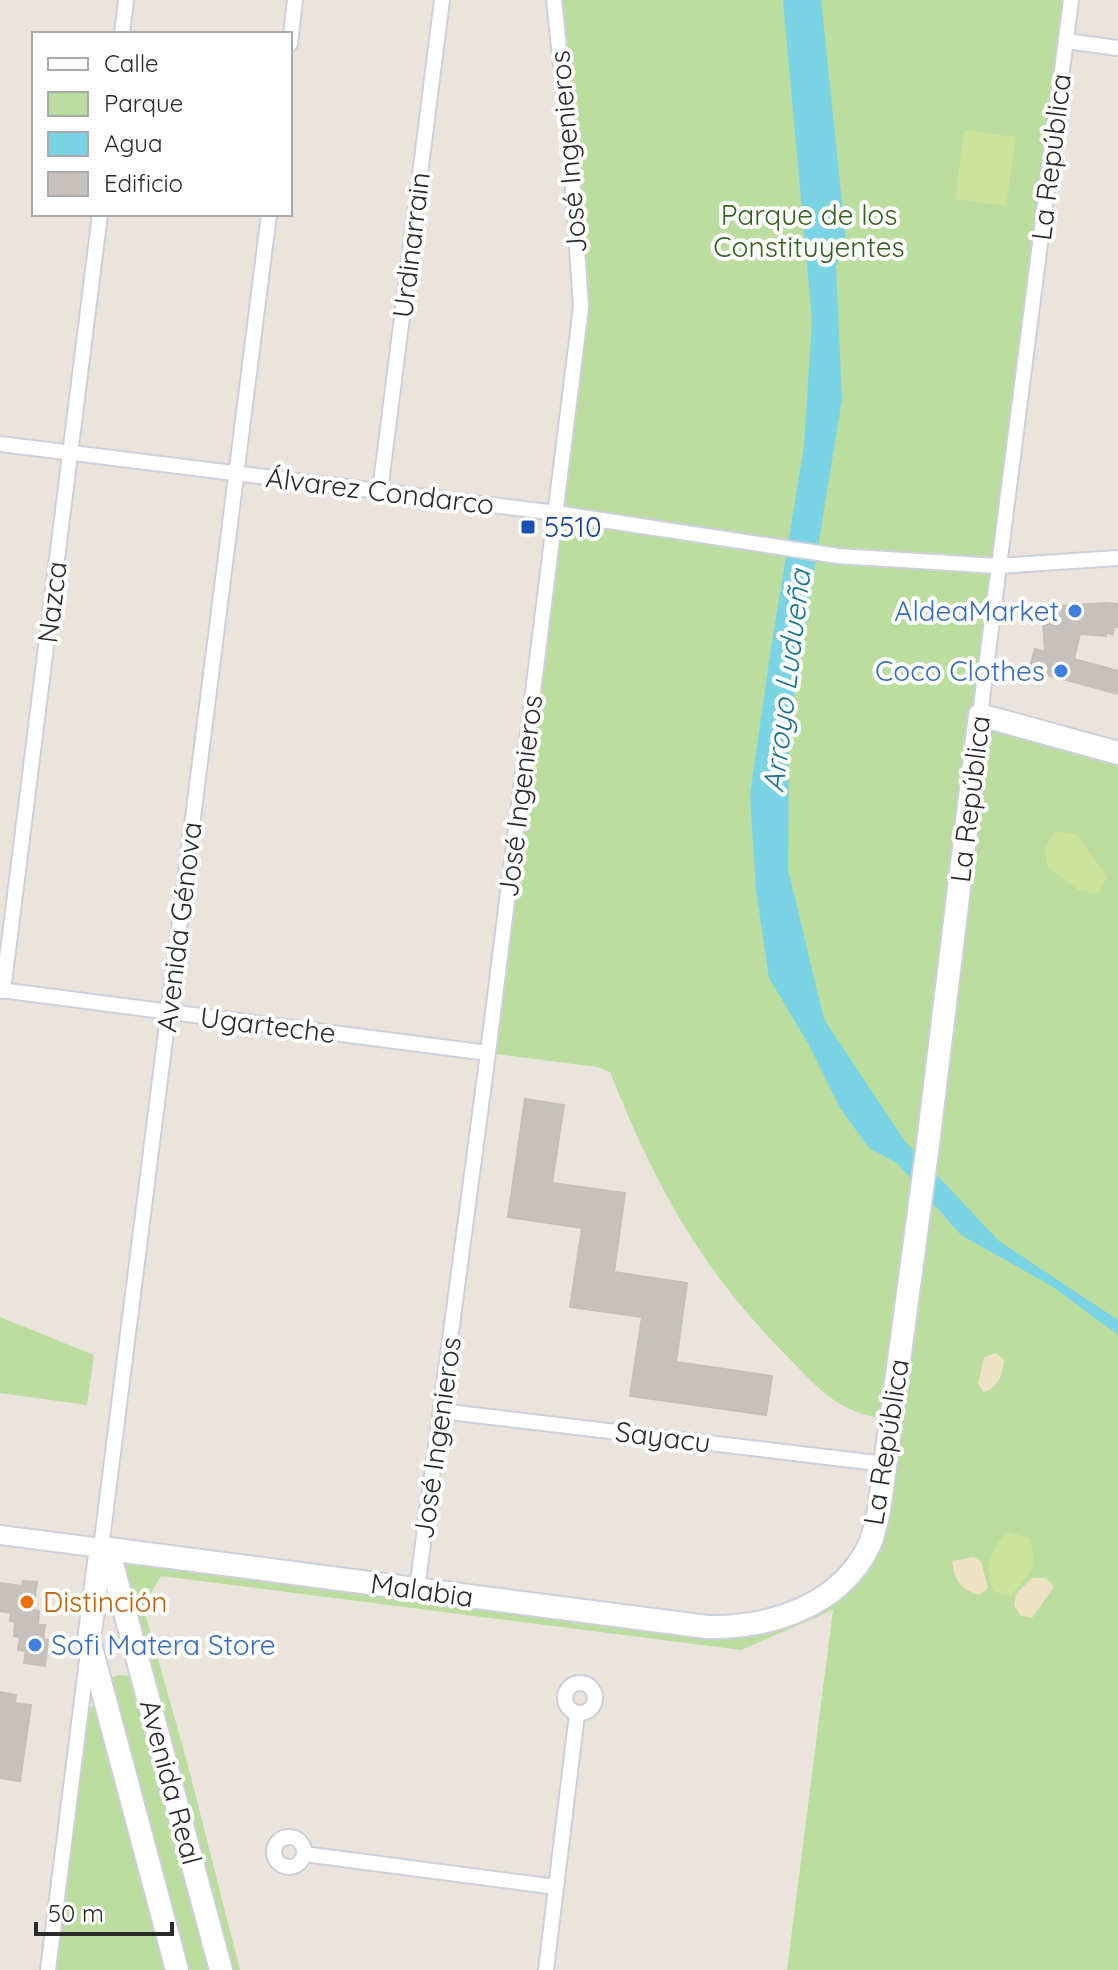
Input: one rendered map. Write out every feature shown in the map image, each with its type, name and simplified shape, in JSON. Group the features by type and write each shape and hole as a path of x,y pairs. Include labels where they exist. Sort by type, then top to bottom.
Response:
{"main road":[{"path":"980,715 1118,753"},
{"name":"La República","path":"837,1587 869,1545 879,1510 928,1144 980,715"},
{"name":"Malabia","path":"104,1548 676,1623 733,1627 786,1616 814,1604 837,1587"},
{"name":"Avenida Real","path":"104,1548 131,1632 221,1970"},
{"name":"Avenida Génova","path":"89,1640 104,1548"},
{"path":"89,1640 131,1632"},
{"name":"Avenida Real","path":"89,1640 177,1970"}],"street":[{"path":"122,32 126,0"},
{"path":"291,32 295,0"},
{"name":"Urdinarrain","path":"380,491 442,0"},
{"name":"José Ingenieros","path":"417,1589 488,1053 581,307 571,160 554,0"},
{"name":"La República","path":"980,715 1071,0"},
{"path":"1066,41 1118,48"},
{"name":"Nazca","path":"2,991 100,216"},
{"name":"Avenida Génova","path":"104,1548 269,216"},
{"name":"Álvarez Condarco","path":"0,444 556,513 838,556 998,566 1118,558"},
{"name":"Ugarteche","path":"2,991 488,1053"},
{"name":"Sayacu","path":"441,1411 885,1464"},
{"name":"Malabia","path":"0,1535 104,1548"},
{"name":"Avenida Génova","path":"48,1970 89,1640"},
{"path":"546,1970 577,1714"},
{"path":"304,1854 556,1887"}],"green space":[{"name":"Parque de los Constituyentes","path":"554,0 1071,0 980,714 1118,753 1118,1970 787,1970 833,1610 741,1650 161,1576 143,1606 240,1970 221,1970 108,1549 706,1627 786,1616 869,1546 891,1420 872,1417 829,1397 781,1350 725,1286 702,1254 662,1186 610,1072 597,1067 488,1053 581,307"},
{"path":"964,130 1016,137 1006,206 955,199"},
{"path":"1056,831 1078,835 1107,877 1098,894 1078,890 1047,866 1045,846"},
{"path":"0,1317 94,1355 87,1405 0,1393"},
{"path":"1007,1532 1029,1538 1033,1557 1030,1570 1010,1596 994,1592 989,1567 996,1546"},
{"path":"131,1676 215,1970 187,1970 109,1684 112,1677"},
{"path":"92,1706 100,1707 169,1970 54,1970 87,1710"}],"sand":[{"path":"996,1353 1004,1360 1001,1375 993,1387 984,1392 978,1384 984,1357"},
{"path":"973,1557 981,1561 988,1588 979,1595 960,1583 952,1561"},
{"path":"1032,1578 1046,1578 1054,1587 1032,1618 1021,1616 1014,1606 1016,1594"}],"water":[{"name":"Arroyo Ludueña","path":"783,0 821,0 846,241 836,266 842,399 789,726 788,869 824,1019 904,1140 999,1241 1118,1320 1118,1335 1053,1287 961,1235 897,1163 869,1148 840,1108 809,1045 769,978 756,890 750,795 804,446 812,320"}],"building":[{"path":"1118,604 1118,627 1114,627 1113,634 1106,633 1106,636 1080,634 1074,659 1118,671 1118,694 1029,670 1035,649 1045,652 1042,607"},
{"path":"525,1099 564,1105 552,1183 625,1193 614,1272 687,1283 676,1362 772,1376 766,1415 630,1396 642,1317 570,1307 582,1228 508,1217"},
{"path":"23,1581 37,1582 33,1610 39,1611 38,1625 45,1625 43,1639 48,1640 45,1666 24,1663 26,1651 18,1650 20,1637 14,1636 15,1622 10,1621 11,1613 0,1611 0,1583 22,1586"},
{"path":"0,1692 16,1695 15,1703 31,1705 20,1781 0,1778"}],"place":[{"name":"5510","path":"528,527"},
{"name":"AldeaMarket","path":"1075,611"},
{"name":"Coco Clothes","path":"1061,671"},
{"name":"Distinción","path":"27,1602"},
{"name":"Sofi Matera Store","path":"35,1645"}]}
